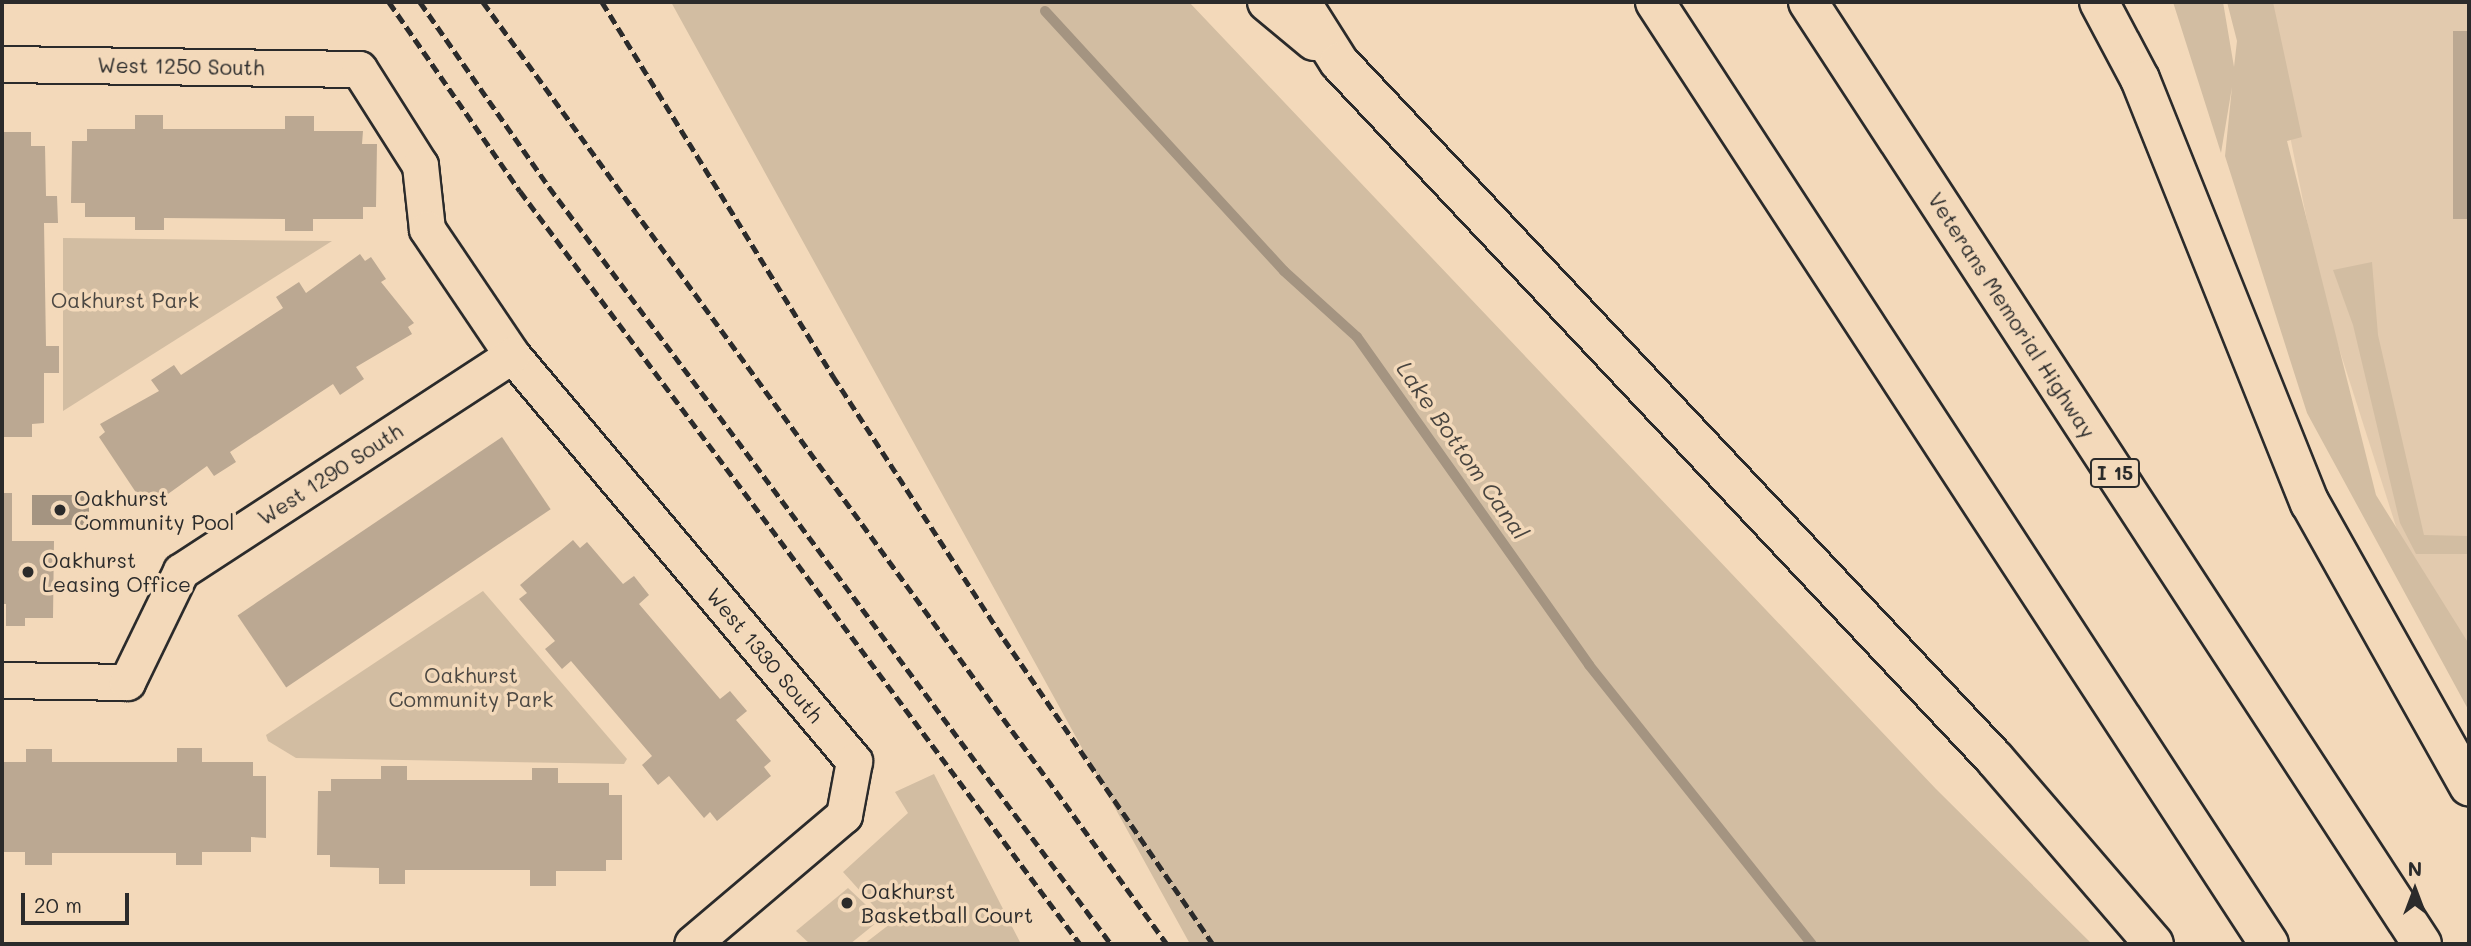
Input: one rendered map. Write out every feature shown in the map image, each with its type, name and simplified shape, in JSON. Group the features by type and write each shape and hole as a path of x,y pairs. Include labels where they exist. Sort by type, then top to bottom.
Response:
{"highway":[{"path":"1267,2 1339,62 1976,738 2154,944"},
{"path":"1301,2 1339,62"},
{"path":"1655,2 2269,944"},
{"name":"Veterans Memorial Highway","path":"1808,2 2421,944"},
{"path":"2099,2 2140,79 2310,503 2469,786"},
{"path":"2120,2 2140,79"}],"street":[{"name":"West 1250 South","path":"2,64 359,69 420,165 427,229 512,355"},
{"name":"West 1290 South","path":"2,680 127,682 181,571 512,355"},
{"name":"West 1330 South","path":"512,355 854,761 844,815 692,944"}],"shaded area":[{"path":"2263,2 2469,2 2469,669 2416,589 2322,295"},
{"name":"Oakhurst Community Pool","path":"32,495 89,495 89,525 32,525"}],"green space":[{"path":"671,2 1189,2 1936,789 2092,944 1190,944"},
{"path":"2173,2 2223,2 2234,67 2237,41 2227,2 2273,2 2302,137 2287,141 2376,495 2469,644 2469,711 2307,413 2225,156 2232,87 2221,153"},
{"name":"Oakhurst Park","path":"63,238 332,241 63,411"},
{"path":"2372,262 2378,335 2424,535 2469,536 2469,554 2416,554 2400,523 2353,325 2333,270"},
{"name":"Oakhurst Community Park","path":"483,591 627,759 624,764 296,758 268,741 266,735"},
{"path":"934,774 1021,944 864,944 890,924 843,872 908,813 895,792"},
{"name":"Oakhurst Basketball Court","path":"848,888 881,919 850,944 810,944 796,931"}],"building":[{"path":"2453,31 2469,31 2469,219 2453,219"},
{"path":"135,115 163,115 163,129 285,129 285,116 314,116 314,131 363,131 362,144 377,144 376,207 363,207 363,219 313,219 313,231 285,231 285,219 164,218 164,230 135,230 135,217 85,217 85,203 71,203 72,141 87,141 87,129 135,129"},
{"path":"2,132 31,132 31,146 45,146 46,196 57,196 58,223 44,223 46,346 59,346 59,373 44,373 44,423 32,424 32,437 2,437"},
{"path":"360,254 365,261 371,257 386,279 381,282 414,323 408,327 412,334 356,367 364,379 340,395 333,384 230,452 236,462 214,476 207,466 154,504 150,498 143,503 99,437 105,432 100,424 159,391 151,380 174,365 181,375 283,308 276,297 299,282 306,293"},
{"path":"502,437 551,509 286,688 238,615"},
{"name":"Oakhurst Leasing Office","path":"2,493 12,493 12,541 54,541 53,618 25,618 25,626 6,626 6,604 2,604"},
{"path":"573,540 580,548 587,542 623,584 634,576 649,595 639,604 720,699 730,691 747,711 736,720 771,761 764,767 771,776 717,821 710,812 704,818 669,776 658,785 642,765 652,756 571,661 562,669 545,649 555,641 519,599 527,593 520,585"},
{"path":"177,748 202,748 202,762 253,762 253,776 266,776 266,838 251,837 251,852 202,852 202,865 176,865 176,853 52,853 52,865 25,865 25,852 2,852 2,762 26,762 26,749 52,749 52,762 177,762"},
{"path":"381,766 407,766 407,780 532,780 532,768 558,768 558,783 609,783 609,795 622,795 622,860 606,860 606,871 556,871 556,886 530,886 530,870 405,870 405,884 379,884 379,868 330,867 330,855 317,855 318,791 331,791 331,779 381,779"}],"waterway":[{"name":"Lake Bottom Canal","path":"1045,11 1284,271 1357,337 1589,665 1812,944"}],"railway":[{"path":"389,2 520,191 1080,944"},
{"path":"420,2 549,187 1111,944"},
{"path":"483,2 1167,944"},
{"path":"602,2 833,376 1004,639 1213,944"}],"place":[{"name":"Oakhurst Community Pool","path":"60,510"},
{"name":"Oakhurst Leasing Office","path":"28,572"},
{"name":"Oakhurst Basketball Court","path":"847,903"}]}
